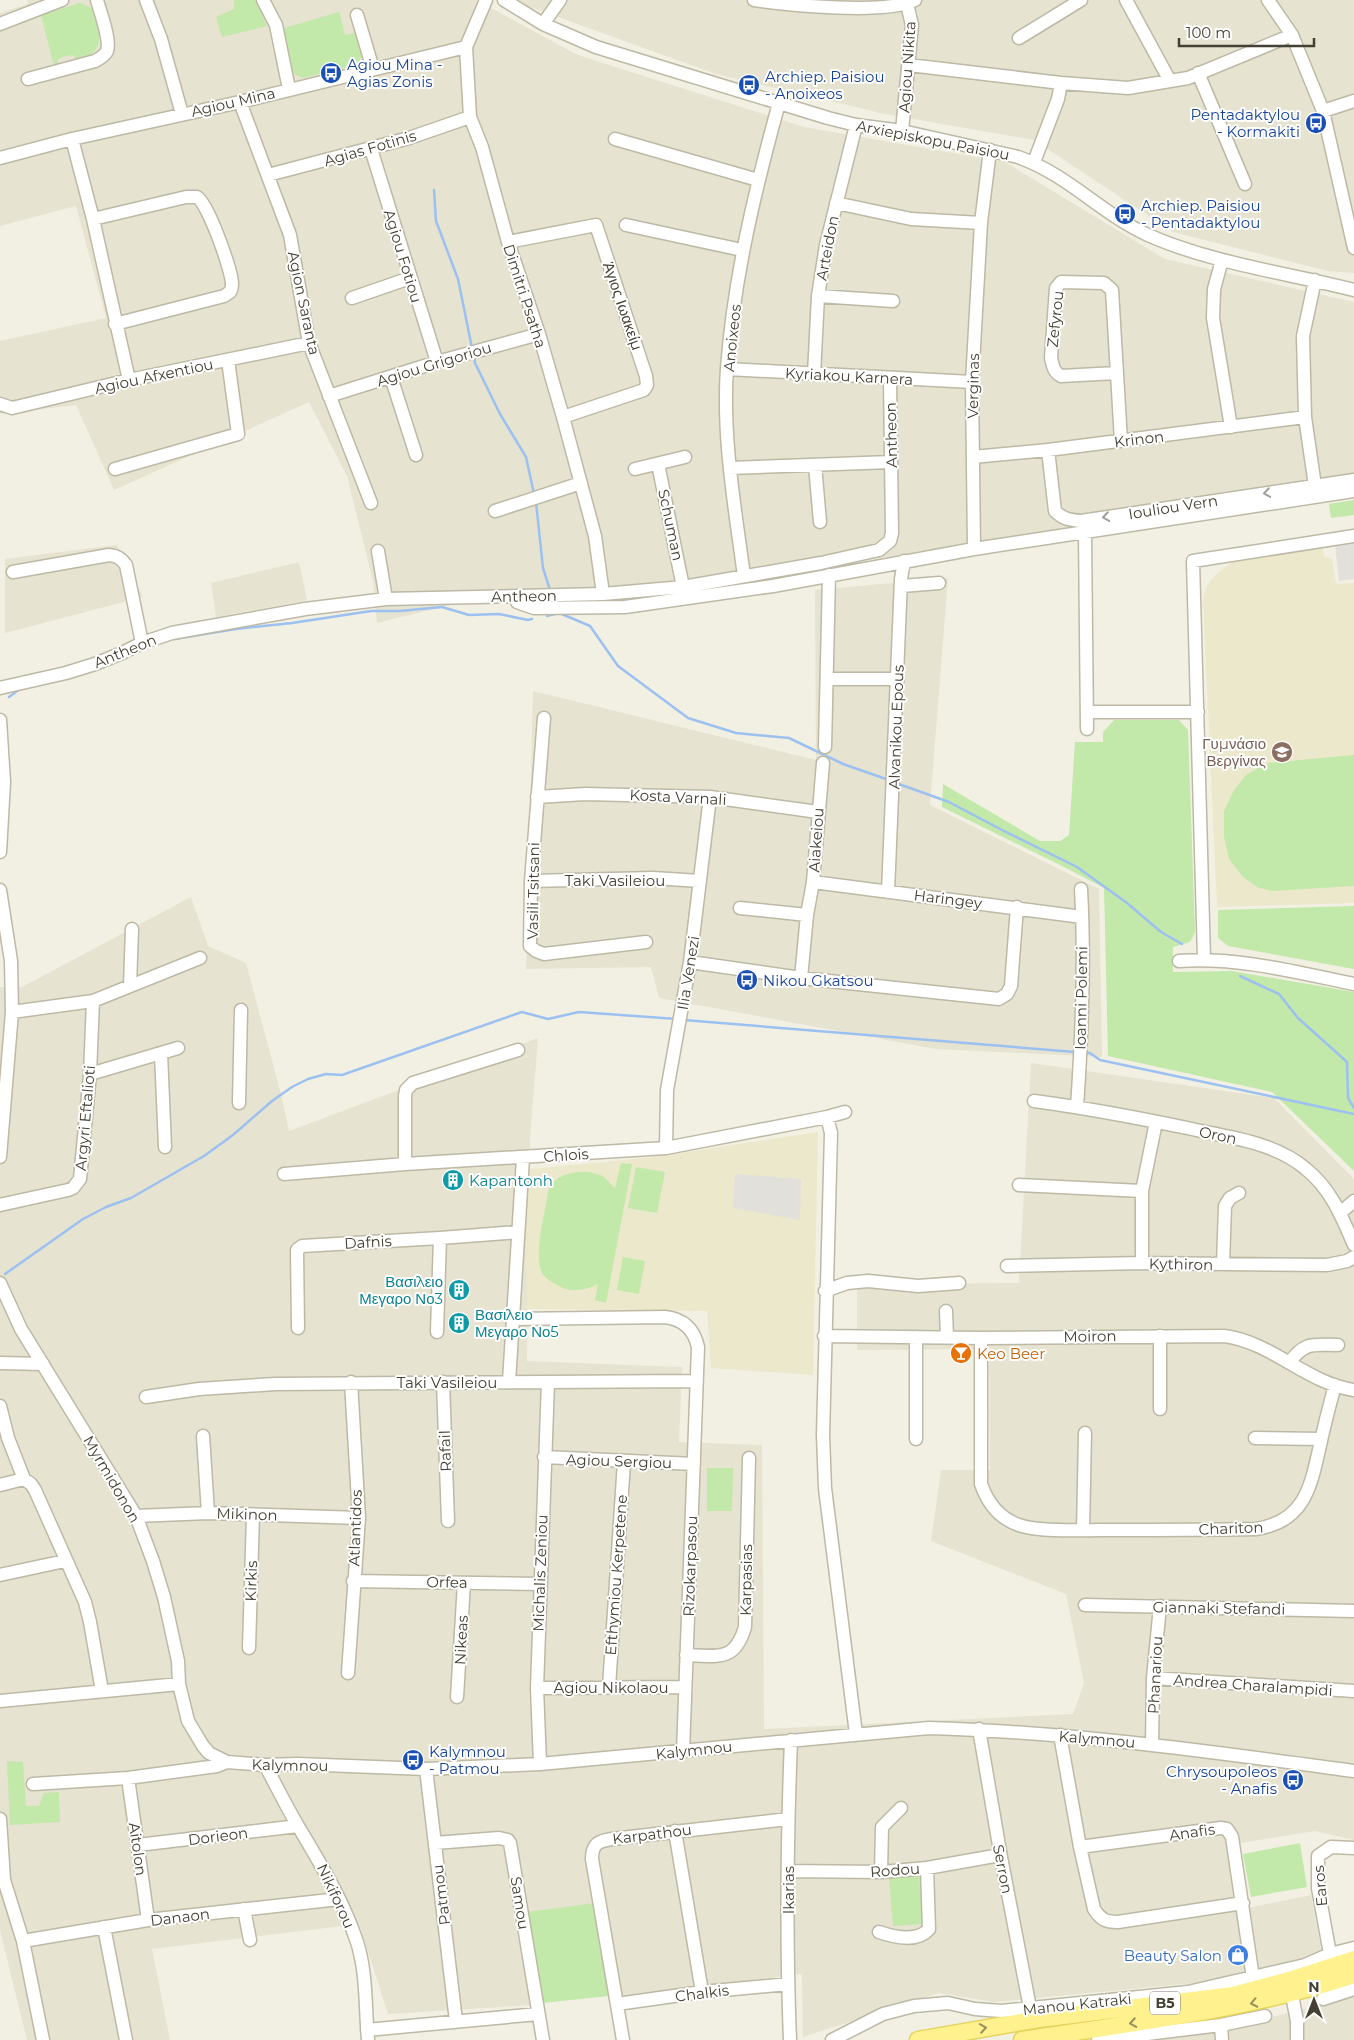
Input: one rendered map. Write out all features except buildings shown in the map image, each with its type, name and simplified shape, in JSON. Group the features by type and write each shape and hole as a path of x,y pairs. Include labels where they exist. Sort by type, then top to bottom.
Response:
{"main road":[{"name":"B5","path":"1022,2040 1216,2010 1291,1987 1354,1958"},
{"name":"B5","path":"918,2040 1039,2019 1291,1987 1354,1975"}],"street":[{"path":"0,24 62,0"},
{"path":"28,79 95,61 103,57 107,52 108,41 97,0"},
{"path":"146,0 161,39 182,114"},
{"path":"263,0 276,25 289,89"},
{"name":"Dimitri Psatha","path":"486,0 466,47 470,117 482,147 508,242 563,417 595,536 603,594"},
{"name":"Arxiepiskopu Paisiou","path":"504,0 543,24 596,46 779,103 856,125 902,131 990,150 1034,162 1066,180 1129,225 1150,235 1222,260 1354,290"},
{"path":"543,24 560,0"},
{"path":"754,0 775,3 874,8 911,2"},
{"path":"1019,38 1081,0"},
{"path":"1126,0 1170,81"},
{"path":"1268,0 1292,35 1323,111 1354,248"},
{"name":"Agiou Nikita","path":"902,131 912,25 911,2"},
{"path":"357,15 373,69"},
{"path":"909,65 1061,83 1128,88 1188,78 1292,35"},
{"name":"Agiou Mina","path":"0,158 72,139 240,102 466,47"},
{"path":"1198,73 1245,184"},
{"path":"1034,162 1058,100 1061,83"},
{"path":"1323,111 1354,101"},
{"name":"Agion Saranta","path":"240,102 290,236 309,343 371,503"},
{"name":"Anoixeos","path":"744,576 730,468 727,419 727,369 742,250 758,180 779,103"},
{"name":"Agias Fotinis","path":"268,175 371,149 470,117"},
{"name":"Arteidon","path":"814,374 818,296 826,245 856,125"},
{"path":"72,139 93,219 129,380"},
{"path":"615,139 758,180"},
{"name":"Agiou Fotiou","path":"371,149 437,362"},
{"name":"Verginas","path":"974,549 972,382 981,223 990,150"},
{"path":"93,219 186,197 197,197 205,205 220,242 232,282 230,292 224,296 115,324"},
{"path":"836,203 910,220 981,223"},
{"name":"Άγιος Ιωακείμ","path":"508,242 596,225 646,376 647,385 644,390 563,417"},
{"path":"626,226 742,250"},
{"path":"1222,260 1214,289 1213,318 1231,427"},
{"path":"352,298 410,278"},
{"path":"1315,280 1303,336 1305,416 1315,486"},
{"name":"Zefyrou","path":"1116,374 1061,376 1053,368 1051,358 1056,288 1061,282 1104,284 1111,287 1121,441"},
{"path":"818,296 892,301"},
{"name":"Agiou Grigoriou","path":"329,396 437,362 538,334"},
{"name":"Agiou Afxentiou","path":"0,404 12,408 129,380 309,343"},
{"path":"115,469 238,434 228,360"},
{"name":"Kyriakou Karnera","path":"727,369 972,382"},
{"path":"391,377 416,455"},
{"name":"Antheon","path":"0,688 88,666 122,654 142,643 172,633 305,609 386,599 554,602 603,594 684,587 821,563 879,550 890,541 892,533 890,378"},
{"name":"Krinon","path":"972,457 1048,450 1305,416"},
{"name":"Iouliou Vern","path":"1048,450 1055,511 1068,520 1080,521 1354,480"},
{"path":"635,469 685,457"},
{"path":"730,468 891,462"},
{"name":"Schuman","path":"658,464 684,587"},
{"path":"815,465 820,522"},
{"path":"495,511 581,483"},
{"path":"517,602 534,608 554,602 625,607 773,586 974,549 1354,491"},
{"path":"1085,533 1087,729"},
{"path":"1204,960 1193,561 1354,536"},
{"path":"378,551 386,599"},
{"path":"13,572 109,555 116,556 126,565 142,643"},
{"name":"Alvanikou Epous","path":"888,892 904,561"},
{"path":"825,747 829,575"},
{"path":"902,586 939,583"},
{"path":"826,679 898,679"},
{"path":"1087,712 1198,712"},
{"name":"Vasili Tsitsani","path":"544,718 531,881 530,946 544,954 646,942"},
{"path":"0,720 4,782 0,852"},
{"name":"Aiakeiou","path":"801,978 807,915 813,882 818,812 824,764"},
{"name":"Kosta Varnali","path":"537,796 585,794 710,797 818,812"},
{"name":"Ilia Venezi","path":"666,1148 667,1090 690,962 710,797"},
{"name":"Taki Vasileiou","path":"531,881 653,878 700,881"},
{"name":"Haringey","path":"813,882 1017,907 1082,917"},
{"name":"Ioanni Polemi","path":"1077,1107 1080,1065 1081,889"},
{"path":"0,890 11,970 12,1012 3,1094 0,1157"},
{"path":"690,962 801,978 999,999 1007,994 1011,986 1017,907"},
{"path":"740,908 807,915"},
{"path":"130,986 132,929"},
{"path":"12,1012 92,1001 200,958"},
{"path":"1179,961 1204,960 1269,967 1354,984"},
{"name":"Argyri Eftalioti","path":"0,1204 68,1190 77,1184 82,1171 90,1074 92,1001"},
{"path":"239,1103 241,1010"},
{"path":"90,1074 178,1048"},
{"path":"405,1164 405,1096 409,1086 413,1083 518,1050"},
{"path":"161,1054 165,1147"},
{"name":"Oron","path":"1034,1102 1077,1107 1247,1141 1285,1155 1314,1176 1332,1197 1354,1245"},
{"name":"Chlois","path":"284,1174 405,1164 666,1148 827,1118 845,1112"},
{"path":"827,1118 831,1134 824,1336 823,1436 825,1488 856,1734"},
{"path":"1142,1263 1142,1191 1156,1122"},
{"path":"509,1382 523,1158"},
{"path":"1019,1185 1142,1191"},
{"path":"1223,1264 1225,1206 1230,1198 1239,1193"},
{"path":"1340,1213 1354,1201"},
{"name":"Dafnis","path":"298,1328 297,1250 302,1246 518,1232"},
{"path":"437,1332 440,1238"},
{"name":"Kythiron","path":"1007,1266 1142,1263 1327,1265 1347,1261 1354,1257"},
{"path":"825,1291 847,1283 868,1281 918,1286 959,1283"},
{"name":"Myrmidonon","path":"0,1283 21,1329 136,1516 154,1561 164,1597 178,1662 179,1684 188,1721 197,1738 209,1752 227,1762"},
{"path":"946,1311 947,1337"},
{"name":"Rizokarpasou","path":"513,1319 665,1317 679,1320 689,1327 697,1342 683,1752"},
{"name":"Moiron","path":"824,1336 981,1338 1224,1336 1244,1339 1261,1346 1323,1382 1343,1389 1354,1390"},
{"path":"1160,1336 1160,1409"},
{"path":"916,1337 916,1439"},
{"name":"Chariton","path":"981,1338 980,1474 987,1499 998,1513 1022,1526 1083,1530 1256,1530 1273,1526 1292,1515 1308,1492 1335,1385"},
{"path":"1289,1363 1298,1351 1304,1347 1338,1345"},
{"path":"0,1363 43,1364"},
{"name":"Taki Vasileiou","path":"146,1397 199,1389 275,1384 696,1381"},
{"name":"Atlantidos","path":"348,1673 359,1518 351,1382"},
{"name":"Rafail","path":"443,1382 448,1521"},
{"name":"Michalis Zeniou","path":"540,1764 537,1688 548,1382"},
{"path":"0,1406 8,1438 24,1479 35,1490 87,1609 102,1691"},
{"path":"1083,1530 1085,1433"},
{"path":"203,1436 208,1513"},
{"path":"1255,1438 1321,1439"},
{"name":"Agiou Sergiou","path":"544,1457 694,1464"},
{"name":"Karpasias","path":"686,1655 715,1656 727,1654 734,1650 741,1641 745,1627 749,1458"},
{"name":"Efthymiou Kerpetene","path":"609,1687 624,1462"},
{"path":"0,1485 24,1479"},
{"name":"Mikinon","path":"136,1516 208,1513 359,1518"},
{"name":"Kirkis","path":"249,1648 253,1515"},
{"path":"0,1575 65,1561"},
{"name":"Orfea","path":"354,1581 540,1584"},
{"name":"Nikeas","path":"458,1698 464,1583"},
{"name":"Giannaki Stefandi","path":"1085,1604 1354,1611"},
{"name":"Phanariou","path":"1152,1744 1153,1678 1160,1606"},
{"name":"Andrea Charalampidi","path":"1153,1678 1354,1691"},
{"path":"0,1702 179,1684"},
{"name":"Agiou Nikolaou","path":"537,1688 685,1687"},
{"name":"Kalymnou","path":"33,1784 128,1778 217,1766 227,1762 265,1765 298,1764 426,1769 540,1764 929,1728 979,1729 1152,1744 1354,1771"},
{"name":"Serron","path":"979,1729 1000,1855 1030,2008"},
{"path":"1060,1736 1080,1847 1094,1909 1099,1918 1106,1922 1118,1922 1243,1903"},
{"name":"Ikarias","path":"790,2040 788,1819 791,1740"},
{"name":"Nikiforou","path":"265,1765 298,1826 320,1861 339,1899 357,1943 366,1986 367,2035"},
{"name":"Patmou","path":"426,1769 456,2021"},
{"name":"Aitolon","path":"128,1778 148,1920"},
{"path":"881,1872 882,1827 901,1808"},
{"path":"0,1819 2,1880 23,1942 42,2040"},
{"name":"Karpathou","path":"623,2040 592,1859 592,1850 595,1844 602,1840 788,1819"},
{"name":"Dorieon","path":"138,1845 298,1826"},
{"name":"Anafis","path":"1080,1847 1221,1828 1227,1830 1232,1837 1253,1978"},
{"path":"676,1831 702,1992"},
{"name":"Samou","path":"435,1843 499,1838 508,1840 510,1843 543,2040"},
{"name":"Earos","path":"1330,1954 1318,1888 1318,1856 1330,1846 1354,1848"},
{"name":"Rodou","path":"788,1871 881,1872 927,1868 1000,1855"},
{"path":"879,1932 893,1937 918,1937 925,1935 929,1929 927,1868"},
{"name":"Danaon","path":"23,1942 104,1926 148,1920 339,1899"},
{"path":"244,1909 250,1940"},
{"path":"104,1926 126,2040"},
{"name":"Manou Katraki","path":"832,2040 883,2014 914,2006 948,2003 975,2009 1002,2011 1188,1992 1305,1965 1330,1954 1354,1948"},
{"name":"Chalkis","path":"617,2004 702,1992 788,1984"},
{"path":"1291,1987 1297,2040"},
{"path":"1323,1999 1354,1989"},
{"path":"367,2035 456,2021 538,2014"},
{"path":"1098,2040 1221,2025 1264,2016"},
{"path":"1221,2025 1222,2040"}],"shaded area":[{"path":"28,0 476,0 578,55 804,127 1005,162 1165,259 1354,302 1354,483 714,584 511,590 377,623 373,581 347,476 309,402 114,490 76,405 0,414 0,341 106,318 76,206 0,226 0,13 28,4"},
{"path":"518,0 1354,0 1354,273 1328,271 1173,232 1034,140 885,114 716,74 530,7"},
{"path":"1354,542 1354,579 1339,581 1335,544"},
{"path":"117,545 143,597 5,633 5,559"},
{"name":"Γυμνάσιο Βεργίνας","path":"1323,548 1324,556 1332,559 1336,584 1354,583 1354,903 1217,907 1203,601 1206,587 1214,576 1232,562"},
{"path":"299,562 307,600 216,617 211,583"},
{"path":"948,578 930,805 1099,889 1102,1057 936,1049 659,998 651,967 526,969 533,691 816,760 815,590"},
{"path":"191,897 208,946 246,963 289,1131 538,1038 530,1138 527,1361 682,1367 679,1442 762,1445 764,1729 1073,1714 1084,1683 1066,1594 931,1541 941,1470 990,1470 989,1349 857,1350 857,1284 1019,1283 1031,1063 1274,1098 1354,1179 1354,1840 1315,1831 1228,1845 1238,1910 1311,1895 1322,1954 1248,1974 1204,1982 994,2002 939,1993 803,2037 802,1974 620,1996 606,1902 513,1914 532,2005 388,2014 359,1924 152,1949 170,2040 27,2040 0,1930 0,987 22,987"},
{"path":"818,1132 813,1375 711,1368 707,1311 528,1309 522,1170 653,1157"},
{"path":"735,1174 801,1179 800,1220 733,1208"},
{"path":"1354,1997 1354,2040 1127,2040 1239,2025"}],"green space":[{"path":"234,0 255,0 267,26 222,37 216,17 234,9"},
{"path":"80,3 92,8 99,33 97,46 94,52 87,57 77,61 73,55 62,57 57,60 58,64 54,66 41,15"},
{"path":"339,12 345,35 358,32 362,49 359,61 356,65 303,78 296,75 291,70 284,28"},
{"path":"1354,500 1354,515 1331,518 1329,504"},
{"path":"1114,720 1179,720 1188,730 1195,932 1190,942 1173,947 1173,972 1232,971 1354,992 1354,1171 1272,1092 1108,1056 1104,888 942,807 943,784 1040,841 1060,841 1069,835 1075,742 1103,742 1103,732"},
{"path":"1354,755 1354,886 1272,891 1259,888 1243,877 1229,859 1224,837 1224,811 1234,790 1247,774 1268,763"},
{"path":"1354,906 1354,969 1228,946 1218,938 1218,910"},
{"path":"621,1163 632,1164 606,1303 595,1300 598,1284 582,1290 572,1290 562,1288 546,1278 542,1273 540,1264 539,1243 549,1187 553,1182 565,1175 586,1172 602,1176 615,1188"},
{"path":"636,1167 665,1172 657,1213 628,1208"},
{"path":"623,1257 645,1261 639,1294 617,1290"},
{"path":"707,1468 733,1468 732,1511 707,1511"},
{"path":"7,1761 23,1762 26,1806 39,1806 44,1793 59,1792 60,1822 10,1825"},
{"path":"1300,1843 1307,1887 1251,1897 1243,1854"},
{"path":"919,1875 923,1924 893,1926 889,1877"},
{"path":"595,1903 609,1996 542,2003 527,1912"}],"waterway":[{"path":"434,190 436,221 458,279 472,348"},
{"path":"474,356 475,363 500,414 526,457 534,494"},
{"path":"536,502 543,568 550,590"},
{"path":"174,639 371,611 400,611 442,607 469,615 499,614 528,620 532,619"},
{"path":"557,612 590,626 618,666 688,718 736,733 789,738 843,764 889,780"},
{"path":"547,616 555,614"},
{"path":"137,652 150,647"},
{"path":"9,697 20,689"},
{"path":"896,783 949,802 1077,867 1127,903 1161,932 1182,944"},
{"path":"1240,976 1279,994 1298,1018 1347,1062 1348,1098 1354,1108"},
{"path":"5,1274 83,1219 106,1207 131,1198 204,1156 233,1135 272,1101 292,1087 308,1079 326,1074 342,1075 522,1012 548,1019 579,1012 677,1019"},
{"path":"684,1020 1075,1052"},
{"path":"1083,1053 1090,1053 1100,1060 1354,1114"}],"place":[{"name":"Agiou Mina - Agias Zonis","path":"331,73"},
{"name":"Archiep. Paisiou - Anoixeos","path":"749,85"},
{"name":"Pentadaktylou - Kormakiti","path":"1316,123"},
{"name":"Archiep. Paisiou - Pentadaktylou","path":"1125,214"},
{"name":"Γυμνάσιο Βεργίνας","path":"1282,752"},
{"name":"Nikou Gkatsou","path":"747,980"},
{"name":"Kapantonh","path":"453,1180"},
{"name":"Βασιλειο Μεγαρο Νο3","path":"459,1290"},
{"name":"Βασιλειο Μεγαρο Νο5","path":"459,1323"},
{"name":"Keo Beer","path":"961,1353"},
{"name":"Kalymnou - Patmou","path":"413,1760"},
{"name":"Chrysoupoleos - Anafis","path":"1293,1780"},
{"name":"Beauty Salon","path":"1238,1955"}]}
